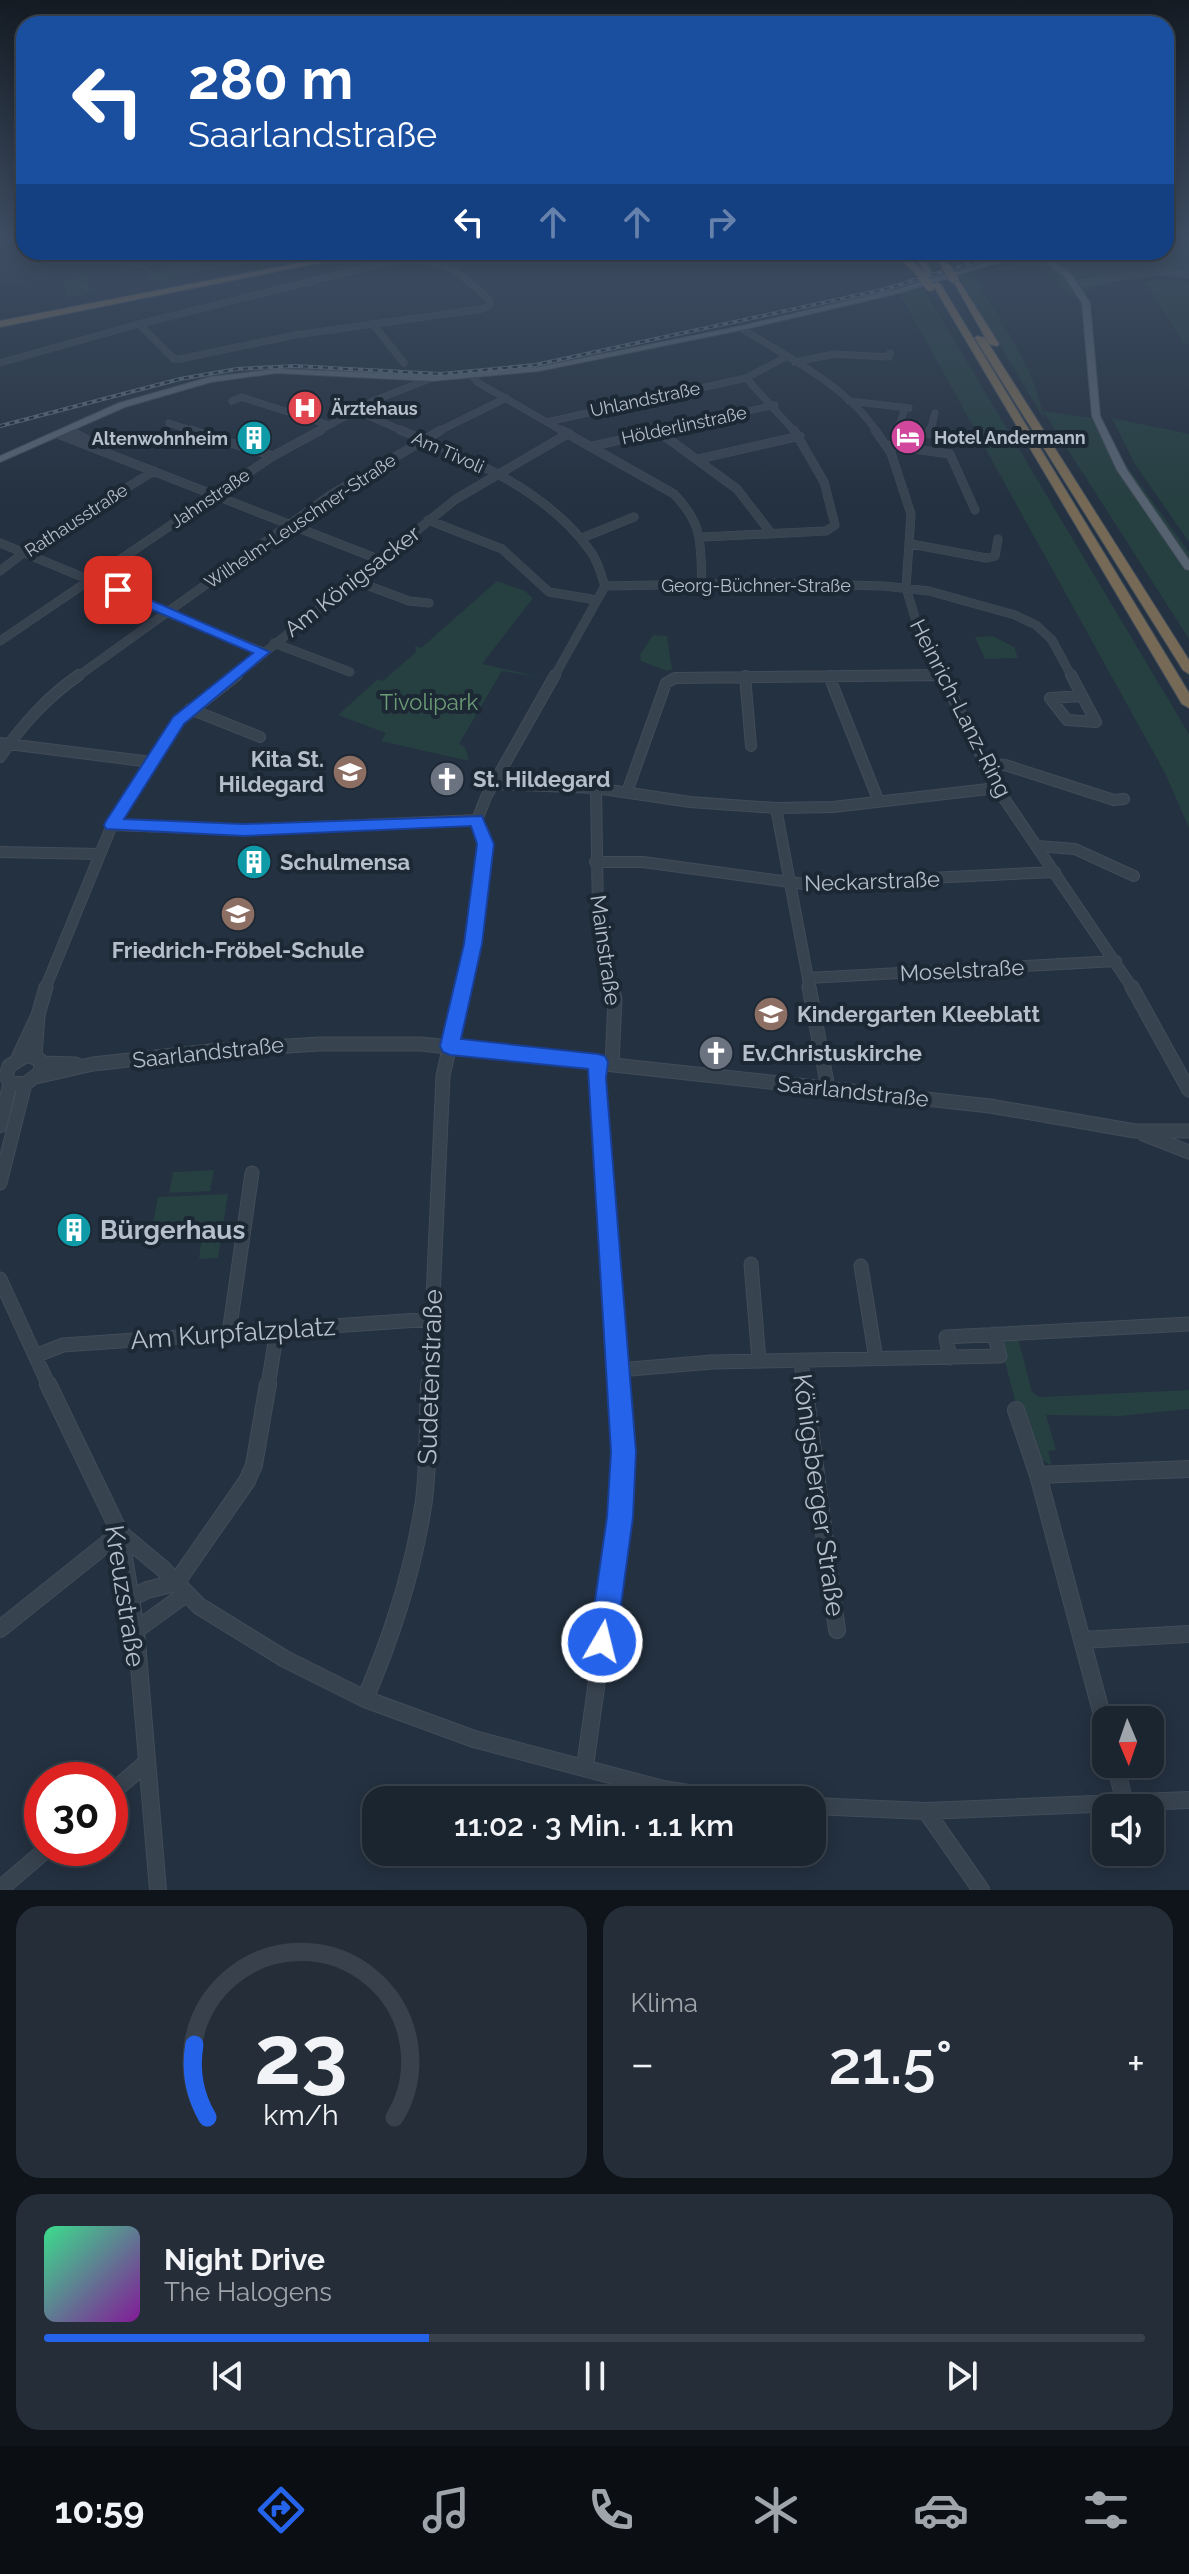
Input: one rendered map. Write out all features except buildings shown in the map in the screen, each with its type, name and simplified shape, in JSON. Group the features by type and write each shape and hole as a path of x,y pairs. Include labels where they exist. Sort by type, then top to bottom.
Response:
{"highway":[{"path":"960,326 1189,704"},
{"path":"970,326 1189,670"}],"main road":[{"path":"4,457 143,398 245,374 310,370 432,378 473,376 556,367 749,326"},
{"path":"1089,326 1096,416 1122,470 1189,567"}],"street":[{"path":"0,365 140,326"},
{"path":"141,326 174,359 351,326"},
{"path":"375,326 404,363"},
{"name":"Heinrich-Lanz-Ring","path":"746,327 849,401 886,445 908,497 911,514 906,588 913,616 997,788 1143,1003 1189,1090"},
{"name":"Uhlandstraße","path":"547,422 558,417 746,378 790,359 871,354"},
{"path":"473,376 477,382 674,494 692,514 703,537 702,583"},
{"name":"Jahnstraße","path":"0,641 273,456 326,424 392,392 432,378"},
{"path":"703,537 826,531 835,525 823,477 800,436 775,405 746,378"},
{"path":"232,401 241,397 326,424"},
{"name":"Wilhelm-Leuschner-Straße","path":"0,757 4,744 55,692 289,525 421,440 506,398"},
{"path":"849,401 907,408 898,429"},
{"name":"Hölderlinstraße","path":"593,446 775,405"},
{"name":"Am Tivoli","path":"355,410 497,474 582,538"},
{"path":"929,434 935,413"},
{"path":"169,423 273,456"},
{"path":"68,429 107,452"},
{"path":"659,432 699,459 747,499 771,533"},
{"name":"Am Königsacker","path":"7,1072 38,1015 47,981 112,825 169,733 190,709 428,520 497,474 569,433"},
{"path":"58,434 378,559"},
{"path":"699,459 800,436"},
{"path":"886,445 950,454 975,510"},
{"name":"Rathausstraße","path":"0,571 24,552 154,471"},
{"path":"112,825 244,830 477,820 605,586 600,566 582,538 634,517"},
{"path":"428,520 502,549 549,592 597,600"},
{"path":"911,544 986,558 995,556 998,539"},
{"path":"0,543 263,652"},
{"path":"353,580 409,601 429,603"},
{"name":"Georg-Büchner-Straße","path":"605,586 702,583 906,588 1015,615 1036,625 1052,640 1082,696"},
{"path":"274,643 350,672"},
{"path":"627,792 666,683 675,678 942,675"},
{"path":"745,676 751,746"},
{"path":"829,676 879,802"},
{"path":"1082,696 1096,722 1066,722 1050,698 1082,696"},
{"path":"190,709 260,737"},
{"path":"4,744 151,762"},
{"path":"984,763 1005,765 1114,800 1124,799"},
{"path":"494,784 596,788 690,802 776,808 879,802 997,788"},
{"name":"Mainstraße","path":"585,1766 620,1517 623,1452 596,1078 605,1063 615,999 598,918 596,788"},
{"path":"776,808 828,1088"},
{"name":"Sudetenstraße","path":"365,1699 388,1648 413,1560 424,1498 440,1125 445,1062 473,944 485,844 477,820"},
{"path":"1037,846 1060,846 1112,863 1134,876"},
{"path":"0,852 99,854"},
{"name":"Neckarstraße","path":"595,862 643,862 790,883 1055,872"},
{"name":"Moselstraße","path":"808,978 1116,961"},
{"name":"Am Königsacker","path":"31,1081 39,1060 38,1015"},
{"name":"Saarlandstraße","path":"7,1072 31,1081 92,1065 325,1041 450,1046 990,1106 1135,1131 1189,1131"},
{"name":"Saarlandstraße","path":"7,1072 39,1060 92,1065"},
{"path":"0,1126 7,1072"},
{"path":"0,1183 31,1081"},
{"name":"Saarlandstraße","path":"1135,1131 1189,1152"},
{"path":"229,1333 252,1173"},
{"path":"751,1264 759,1361"},
{"path":"861,1266 876,1359"},
{"name":"Kreuzstraße","path":"0,1279 120,1533 136,1630 158,1890"},
{"name":"Am Kurpfalzplatz","path":"35,1356 63,1345 433,1319"},
{"path":"950,1358 946,1337 1189,1324"},
{"path":"136,1630 181,1589 247,1481 254,1465 277,1330"},
{"path":"619,1370 759,1361 1000,1356 994,1334"},
{"name":"Königsberger Straße","path":"801,1360 837,1630"},
{"path":"1016,1410 1038,1475 1100,1706"},
{"path":"1038,1475 1189,1469"},
{"path":"0,1629 120,1533 199,1606 262,1646 365,1699 474,1739 653,1786"},
{"path":"131,1598 147,1590 181,1589"},
{"path":"1082,1640 1189,1634"},
{"path":"128,1778 146,1763"},
{"path":"1164,1801 1189,1800"},
{"path":"826,1807 926,1811 1092,1804"},
{"path":"926,1811 981,1890"},
{"path":"0,1889 27,1866"}],"green space":[{"path":"918,326 946,326 1189,734 1189,828 1166,775"},
{"path":"988,326 1004,326 1014,342 1031,376 1044,419"},
{"path":"1173,326 1189,326 1189,344 1183,343"},
{"path":"1043,411 1092,418 1189,552 1189,639"},
{"path":"1112,418 1189,434 1189,542 1134,463"},
{"name":"Tivolipark","path":"497,581 525,591 533,598 482,664 544,678 502,671 459,744 465,747 469,761 381,741 386,733 338,715 378,679 383,681 416,652 415,646 421,648"},
{"path":"653,635 667,636 672,669 667,671 641,661 640,655"},
{"path":"993,636 1014,647 1018,658 985,659 975,637"},
{"path":"214,1170 210,1191 169,1193 173,1172"},
{"path":"228,1194 218,1258 199,1259 203,1230 151,1233 158,1197"},
{"path":"1018,1338 1032,1392 1040,1397 1189,1390 1189,1409 1120,1416 1046,1415 1056,1450 1048,1451 1052,1466 1039,1458 1026,1411 1018,1411 1001,1347 1005,1339"}],"railway":[{"path":"0,426 180,379 237,369 295,366 441,374 535,365 715,326"}],"place":[{"name":"Ärztehaus","path":"305,408"},
{"name":"Hotel Andermann","path":"908,437"},
{"name":"Altenwohnheim","path":"254,438"},
{"name":"Kita St. Hildegard","path":"350,772"},
{"name":"St. Hildegard","path":"447,779"},
{"name":"Schulmensa","path":"254,862"},
{"name":"Friedrich-Fröbel-Schule","path":"238,914"},
{"name":"Kindergarten Kleeblatt","path":"771,1014"},
{"name":"Ev.Christuskirche","path":"716,1053"},
{"name":"Bürgerhaus","path":"74,1230"}],"route":[{"path":"118,590 263,652 179,721 112,825 244,830 477,820 485,844 473,944 450,1046 598,1062 596,1078 623,1452 620,1517 602,1642"}]}
